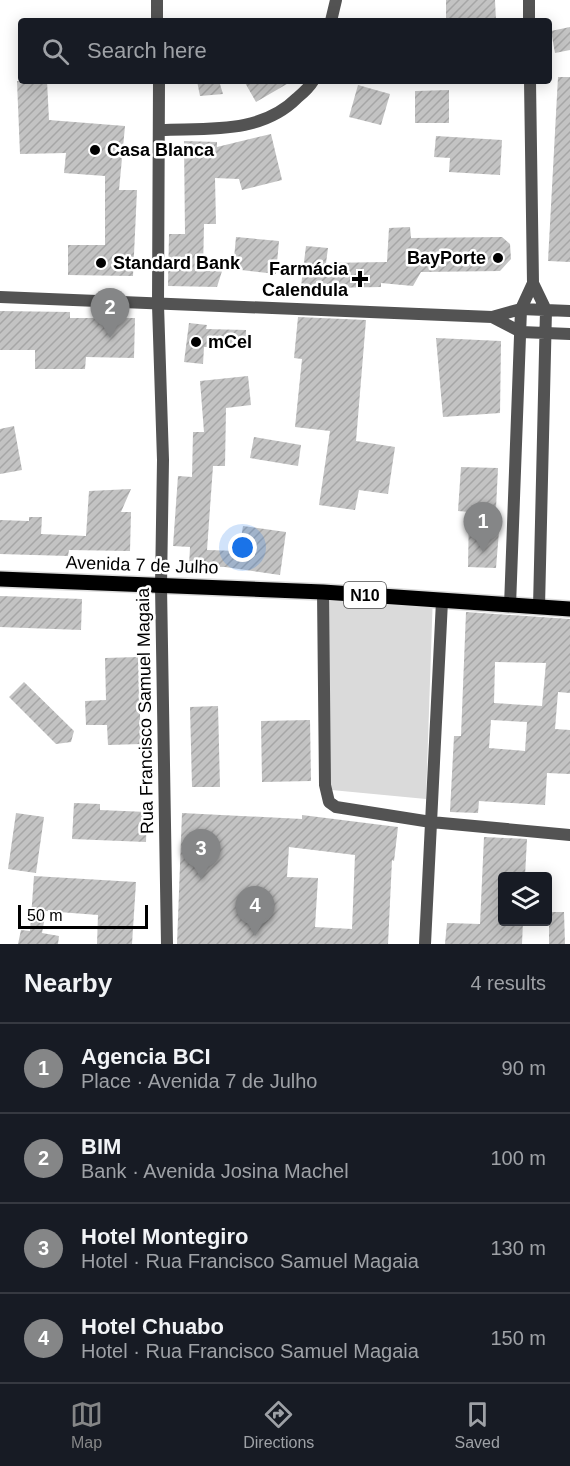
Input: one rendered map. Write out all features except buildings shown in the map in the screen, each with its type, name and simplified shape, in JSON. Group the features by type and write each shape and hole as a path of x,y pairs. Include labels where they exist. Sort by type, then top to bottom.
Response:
{"main road":[{"name":"Avenida 7 de Julho","path":"0,579 323,592 570,609"}],"street":[{"path":"157,0 157,18"},
{"path":"332,18 336,0"},
{"path":"529,0 529,18"},
{"name":"Rua Francisco Samuel Magaia","path":"159,84 161,130 158,305 163,460 160,586 167,944"},
{"path":"161,130 239,126 262,122 285,110 310,84"},
{"path":"530,84 533,283 546,310 539,607"},
{"path":"510,606 521,309 533,283"},
{"path":"0,297 492,317 521,309 570,311"},
{"path":"492,317 521,332 570,334"},
{"path":"323,592 325,785 329,802 336,807 431,822 570,835"},
{"path":"425,944 442,601"}],"shaded area":[{"path":"433,593 426,799 321,789 327,594"}],"place":[{"name":"Casa Blanca","path":"95,150"},
{"name":"BayPorte","path":"498,258"},
{"name":"Standard Bank","path":"101,263"},
{"name":"Farmácia Calendula","path":"360,279"},
{"name":"BIM","path":"110,338"},
{"name":"mCel","path":"196,342"},
{"name":"Agencia BCI","path":"483,552"},
{"name":"Hotel Montegiro","path":"201,879"},
{"name":"Hotel Chuabo","path":"255,936"}]}
